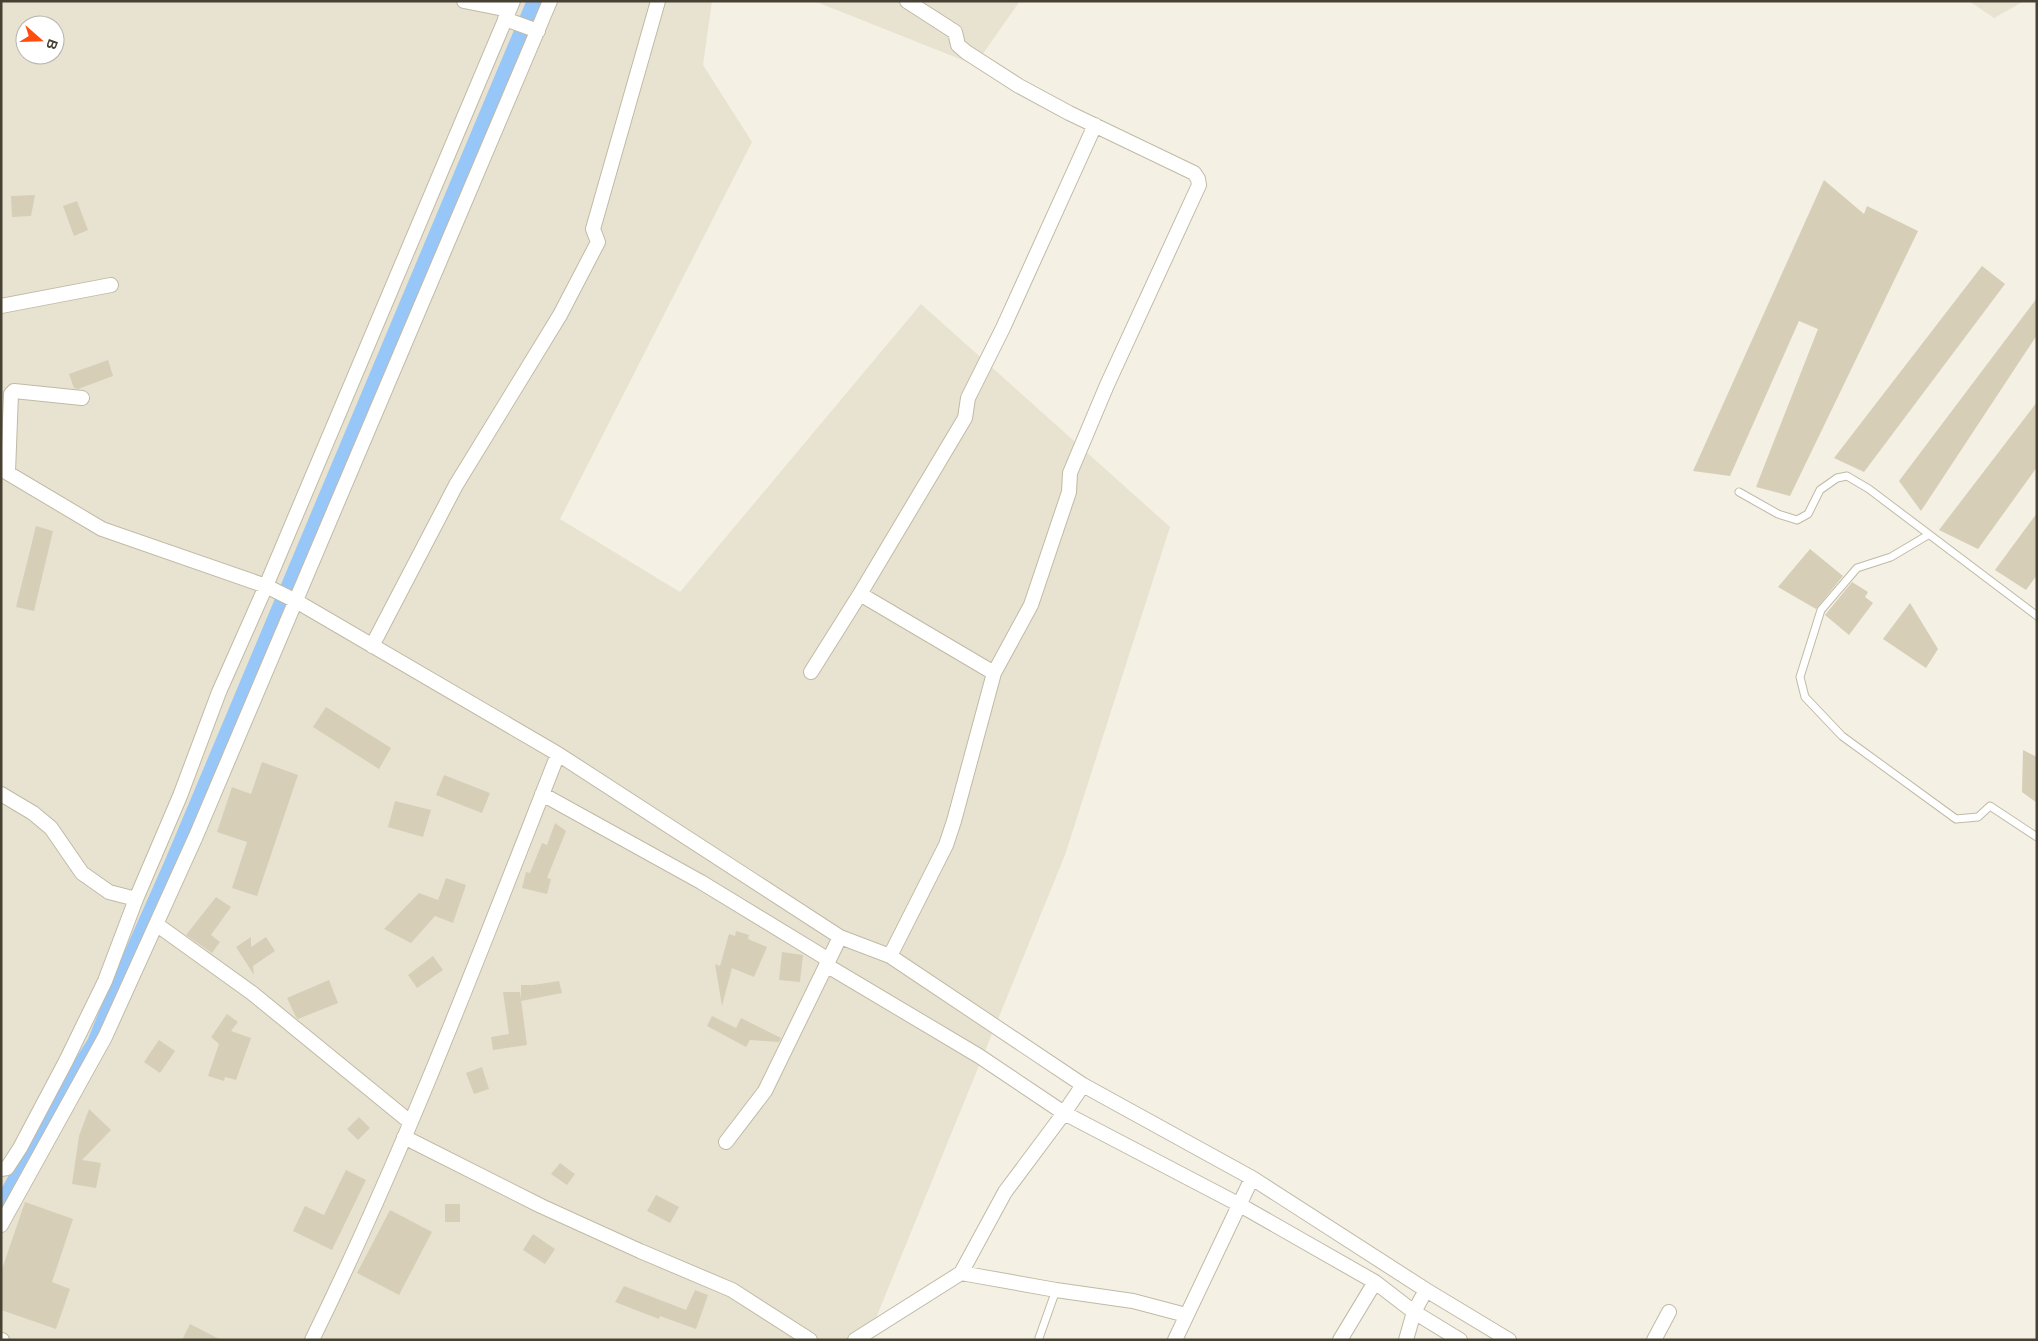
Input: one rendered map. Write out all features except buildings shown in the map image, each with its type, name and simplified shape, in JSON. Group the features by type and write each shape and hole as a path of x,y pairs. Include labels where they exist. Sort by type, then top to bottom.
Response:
{"street":[{"path":"464,1 509,13 534,30"},
{"path":"1,1225 105,1037 196,836 534,30 550,1"},
{"path":"372,646 456,485 560,315 598,242 592,229 658,1"},
{"path":"890,956 946,845 994,673 1032,605 1069,492 1070,472 1111,376 1199,186 1198,179 1194,173 1019,86 985,65 958,45 955,32 907,1"},
{"path":"1,1169 7,1168 20,1148 66,1061 105,981 136,900 180,796 219,692 266,586 509,13"},
{"path":"811,672 965,418 968,398 1095,125"},
{"path":"1,306 111,285"},
{"path":"82,398 14,391 11,394 4,470 102,529 266,586 296,601 558,754 840,937 890,956 1083,1085 1252,1178 1426,1290 1509,1340"},
{"path":"860,594 994,673"},
{"path":"312,1340 341,1281 404,1137 558,754"},
{"path":"1,794 33,813 51,828 82,873 109,892 136,900"},
{"path":"542,794 701,882 979,1056 1064,1114 1240,1205 1375,1282 1414,1312 1460,1340"},
{"path":"156,924 252,993 410,1122"},
{"path":"726,1142 765,1091 840,937"},
{"path":"855,1340 961,1273 1005,1192 1064,1114 1083,1085"},
{"path":"404,1137 541,1206 732,1290 810,1340"},
{"path":"1175,1340 1252,1178"},
{"path":"961,1273 1056,1290 1133,1301 1186,1315"},
{"path":"1340,1340 1375,1282"},
{"path":"1406,1340 1414,1312 1426,1290"},
{"path":"1654,1340 1669,1312"}],"lane":[{"path":"1740,492 1778,514 1797,520 1808,514 1820,490 1837,478 1847,476 1869,490 2037,616"},
{"path":"1928,535 1891,557 1857,568 1821,610 1800,677 1805,697 1842,736 1956,819 1978,817 1990,806 2037,837"},
{"path":"1039,1338 1056,1290"}],"shaded area":[{"path":"1,1 712,1 703,65 752,142 560,519 680,592 921,304 1170,527 1065,855 867,1340 1,1340"},
{"path":"814,1 1020,1 975,65"},
{"path":"1969,1 2024,1 1994,18"}],"waterway":[{"path":"1,1208 65,1092 96,1043 536,1"}]}
